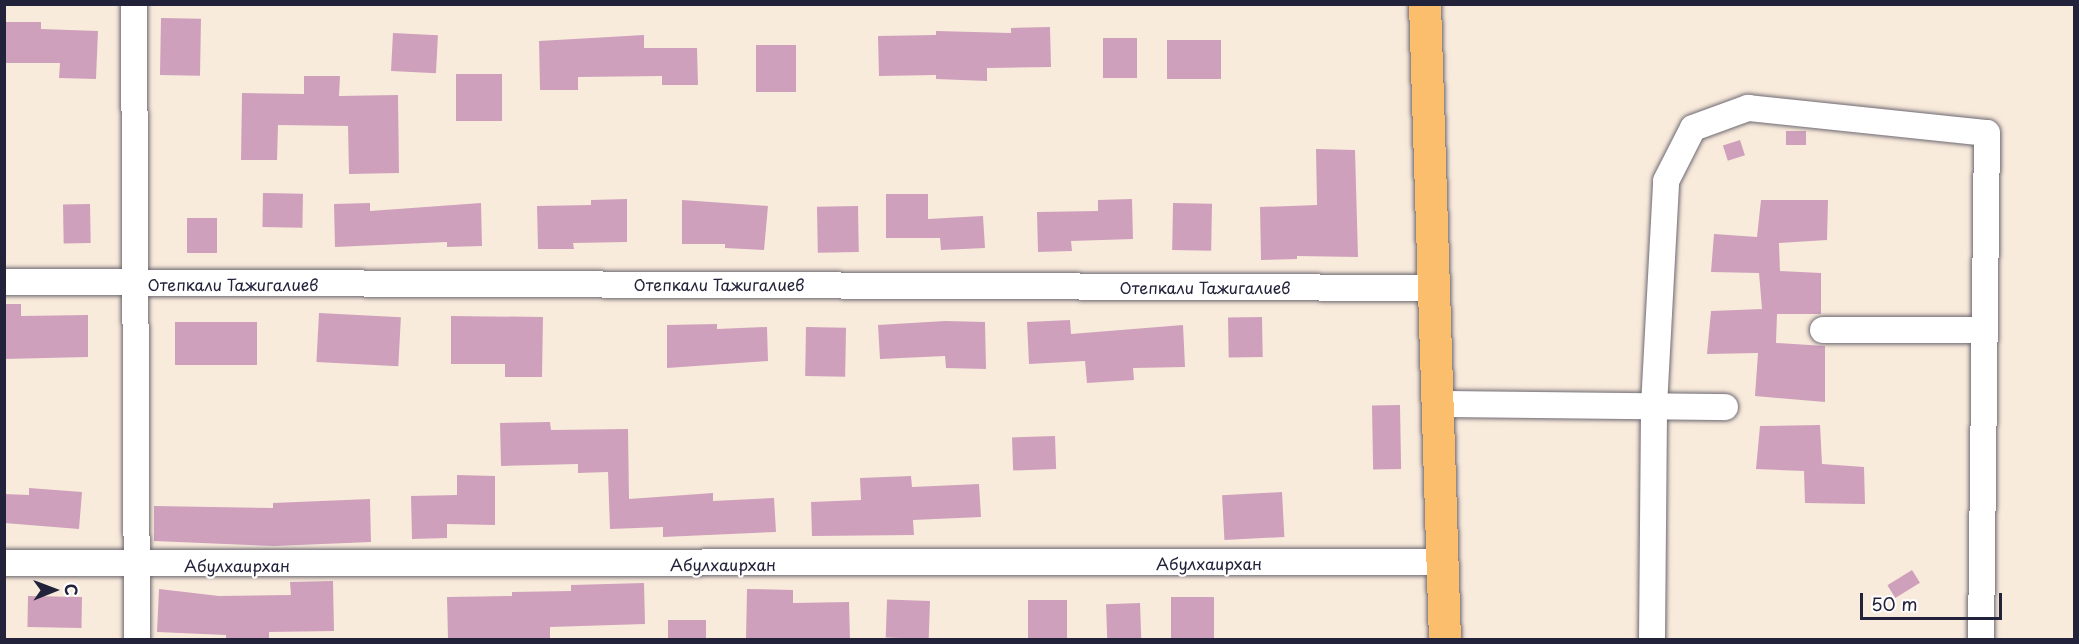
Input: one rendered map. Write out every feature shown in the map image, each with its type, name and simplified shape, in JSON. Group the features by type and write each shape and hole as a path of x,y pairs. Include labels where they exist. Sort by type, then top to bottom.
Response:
{"main road":[{"path":"1425,4 1445,639"}],"street":[{"path":"134,4 137,639"},
{"path":"1652,639 1654,406 1666,181 1693,129 1749,108 1988,133 1981,639"},
{"name":"Отепкали Тажигалиев","path":"4,282 1434,288"},
{"path":"1823,330 1985,330"},
{"path":"1437,404 1725,407"},
{"name":"Абулхаирхан","path":"4,563 1442,562"}],"building":[{"path":"161,18 201,19 200,76 160,75"},
{"path":"4,22 41,22 41,29 98,31 96,79 59,78 60,63 4,63"},
{"path":"1050,27 1051,67 987,68 987,81 936,79 936,75 879,76 878,36 936,35 936,31 1011,33 1011,28"},
{"path":"393,33 438,35 436,73 391,71"},
{"path":"644,35 644,48 697,48 698,85 662,85 662,76 578,77 578,90 540,90 539,41"},
{"path":"1103,38 1137,38 1137,78 1103,78"},
{"path":"1167,40 1221,40 1221,79 1167,79"},
{"path":"756,45 796,45 796,92 756,92"},
{"path":"456,74 502,74 502,121 456,121"},
{"path":"304,76 340,76 339,96 398,95 399,173 349,174 348,126 278,125 277,160 241,160 242,93 304,94"},
{"path":"1786,131 1806,131 1806,145 1786,145"},
{"path":"1740,140 1745,155 1728,161 1723,146"},
{"path":"1316,149 1355,150 1358,257 1297,256 1297,259 1261,260 1260,207 1317,205"},
{"path":"263,193 303,194 302,228 262,227"},
{"path":"886,194 928,194 928,219 983,216 985,248 941,250 940,238 886,238"},
{"path":"627,199 627,242 573,243 574,249 538,249 537,206 591,205 591,200"},
{"path":"1132,199 1133,239 1071,241 1072,251 1038,252 1037,212 1098,211 1098,200"},
{"path":"682,200 768,206 764,250 725,248 725,244 682,244"},
{"path":"1761,200 1828,200 1827,240 1779,243 1780,271 1821,273 1821,314 1777,314 1776,343 1825,346 1825,402 1755,396 1758,353 1707,354 1711,311 1762,309 1759,273 1711,272 1714,234 1757,237"},
{"path":"370,203 370,211 481,203 482,246 447,247 447,242 335,247 334,204"},
{"path":"1173,203 1212,204 1211,251 1172,250"},
{"path":"63,204 90,204 91,243 64,243"},
{"path":"858,206 859,252 818,253 817,207"},
{"path":"187,218 217,218 217,253 187,253"},
{"path":"4,304 21,304 21,316 88,315 88,357 4,359"},
{"path":"319,313 401,317 398,366 316,362"},
{"path":"451,316 543,317 542,377 505,377 505,364 451,364"},
{"path":"1262,317 1263,357 1229,358 1228,318"},
{"path":"1070,320 1071,334 1183,325 1185,367 1133,368 1134,380 1087,383 1085,361 1029,364 1027,322"},
{"path":"945,321 985,322 986,369 946,368 945,356 880,359 878,325"},
{"path":"175,322 257,322 257,365 175,365"},
{"path":"717,324 717,329 767,327 768,361 667,368 667,325"},
{"path":"806,327 846,328 845,377 805,376"},
{"path":"1372,405 1400,405 1401,469 1373,469"},
{"path":"550,422 551,430 628,429 629,499 713,493 713,501 774,498 776,532 663,537 663,527 610,529 608,472 578,473 578,464 501,466 500,423"},
{"path":"1820,425 1822,464 1864,467 1865,504 1805,503 1804,471 1756,469 1760,426"},
{"path":"1055,436 1056,469 1013,470 1012,438"},
{"path":"457,475 495,476 495,525 447,524 447,538 412,539 411,496 457,495"},
{"path":"911,476 912,487 979,484 981,517 913,520 914,535 812,536 811,502 861,500 860,478"},
{"path":"29,488 82,492 79,529 4,523 4,494 29,495"},
{"path":"1282,492 1284,537 1224,540 1222,495"},
{"path":"370,499 371,542 274,546 154,541 154,506 273,508 273,503"},
{"path":"1912,570 1920,583 1895,598 1887,585"},
{"path":"333,581 334,631 269,632 269,639 226,639 226,635 157,632 159,589 219,596 291,595 290,582"},
{"path":"644,583 645,624 550,627 550,639 448,639 447,597 512,596 512,592 571,591 571,585"},
{"path":"747,589 793,590 793,603 849,602 850,639 746,639"},
{"path":"28,596 82,597 81,628 27,627"},
{"path":"1171,597 1214,597 1214,639 1171,639"},
{"path":"887,599 930,601 929,639 886,637"},
{"path":"1028,600 1067,600 1067,639 1028,639"},
{"path":"1140,603 1141,639 1107,640 1106,604"},
{"path":"668,620 706,620 706,639 668,639"}]}
